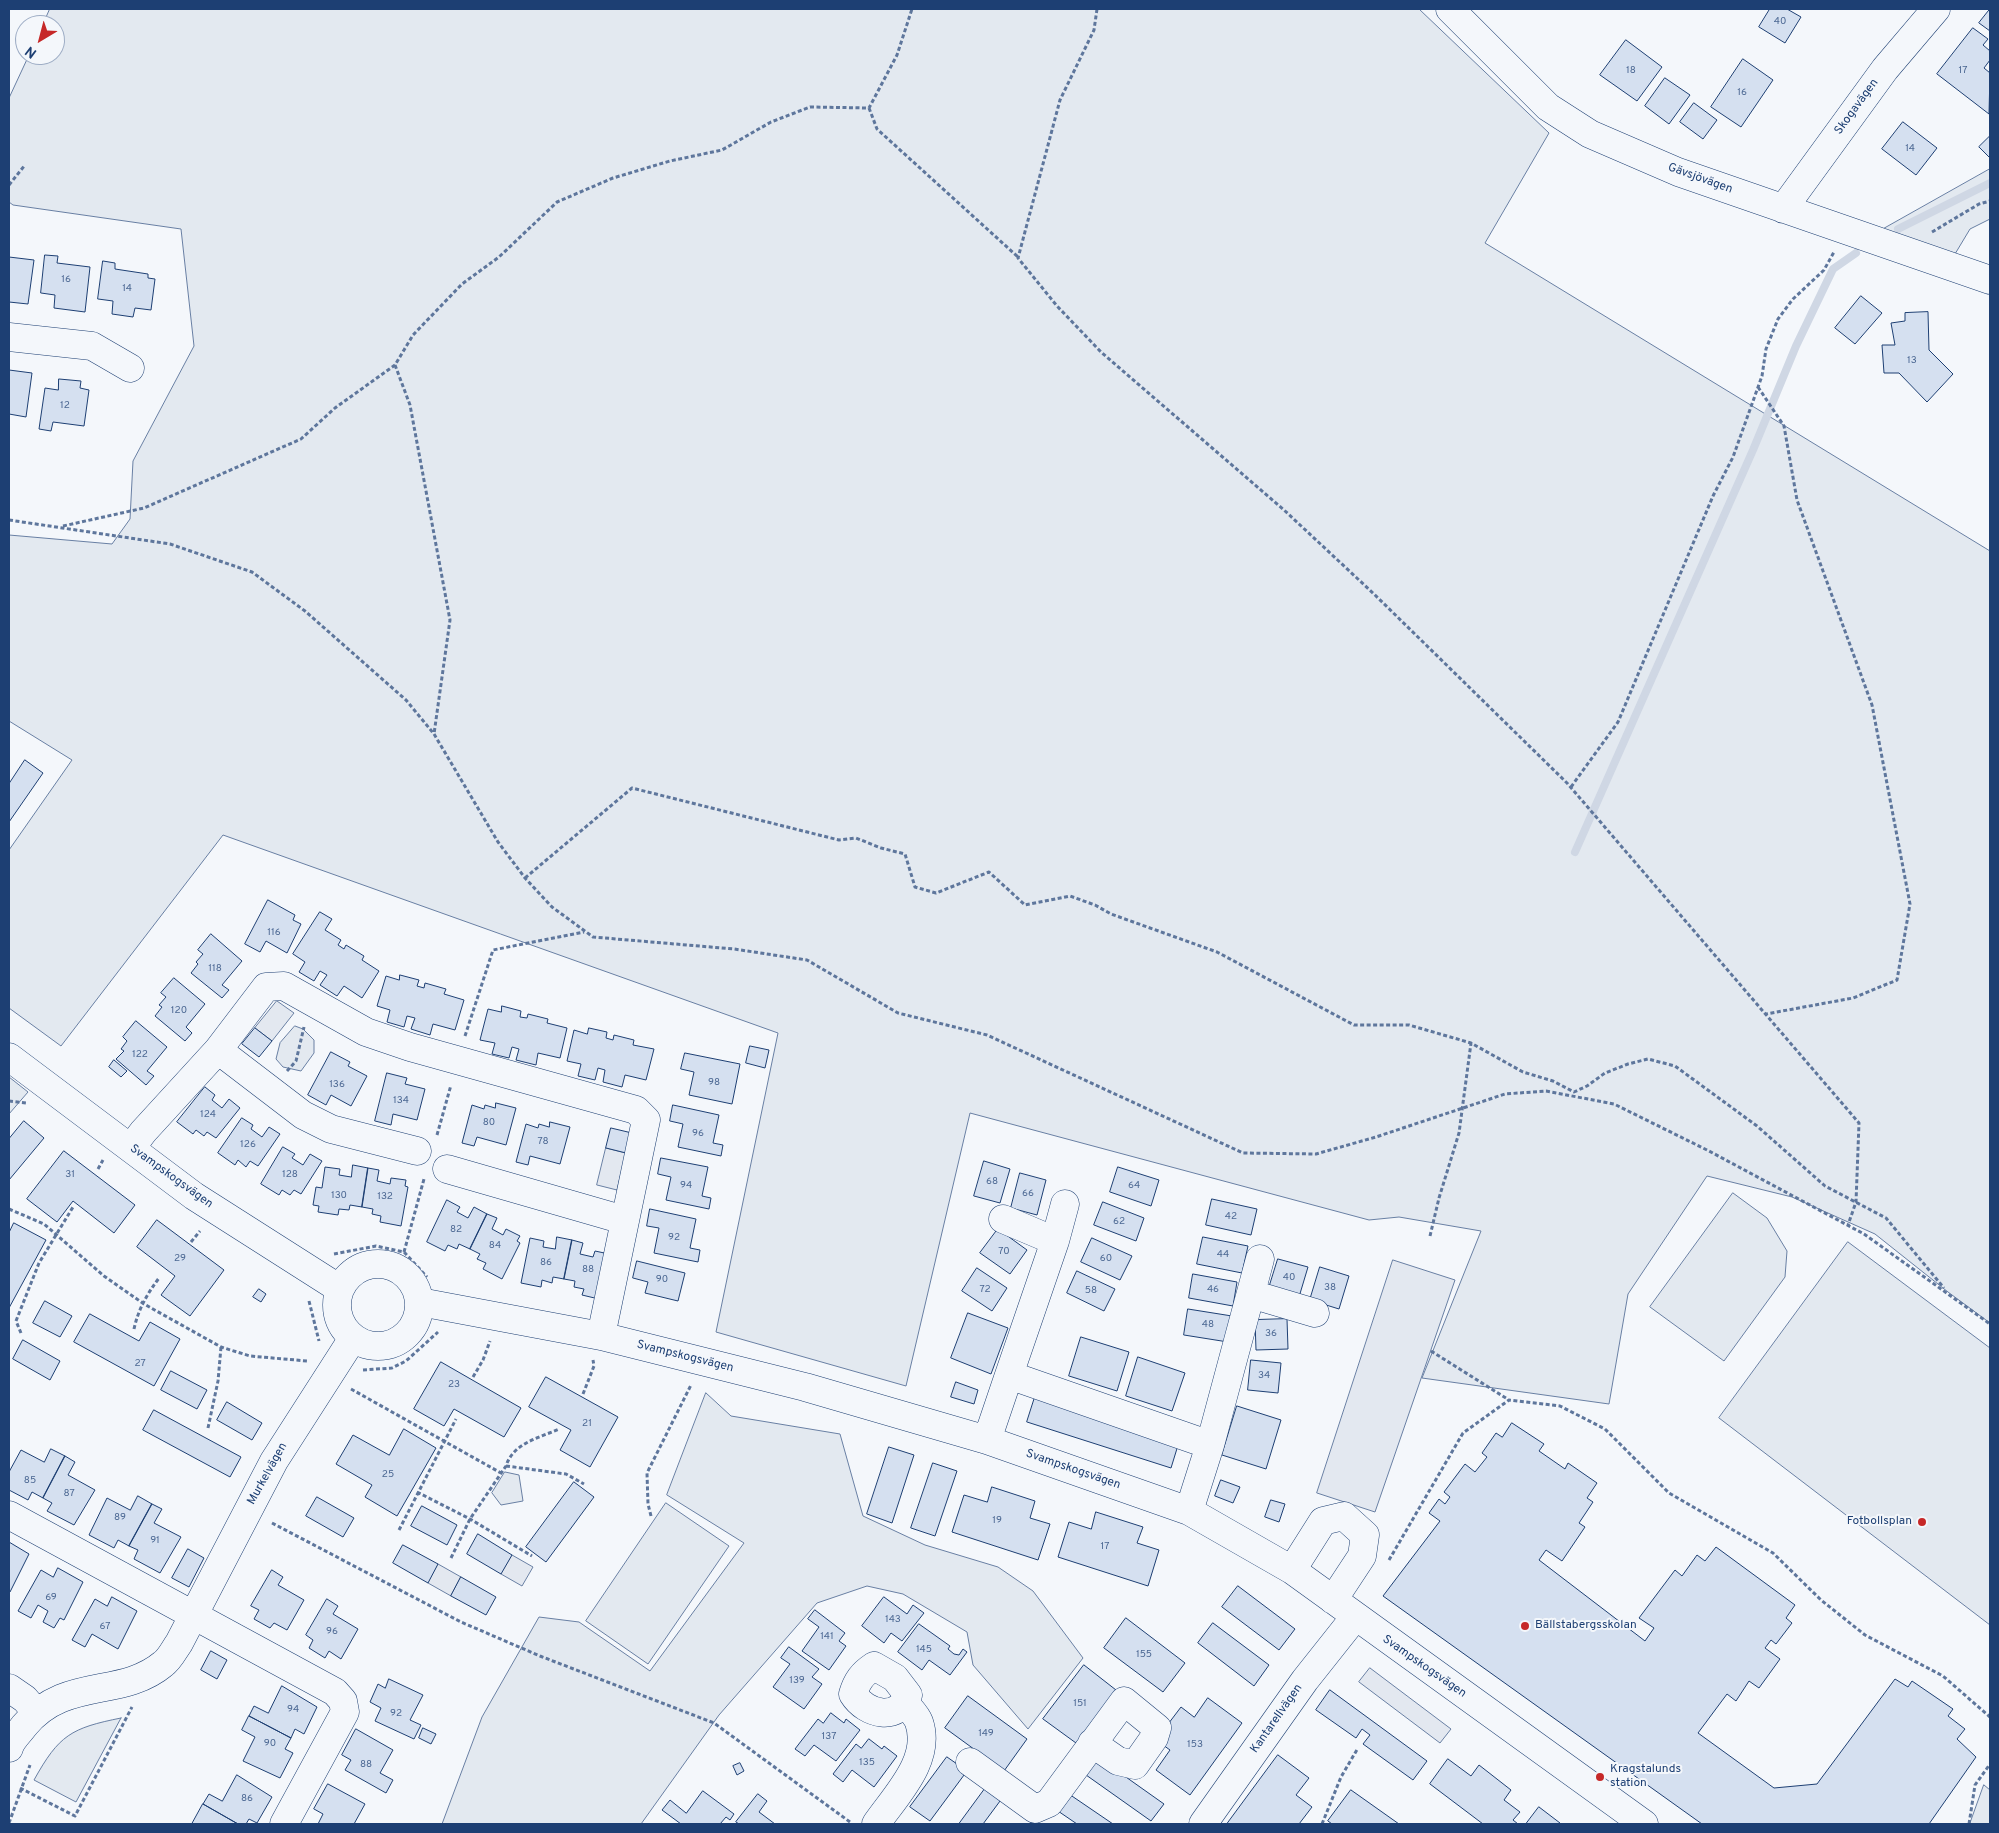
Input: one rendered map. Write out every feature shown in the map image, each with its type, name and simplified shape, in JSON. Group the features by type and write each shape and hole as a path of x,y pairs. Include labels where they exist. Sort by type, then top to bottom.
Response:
{"street":[{"name":"Gävsjövägen","path":"1450,9 1548,107 1590,134 1678,172 1990,280"},
{"name":"Skogavägen","path":"1783,209 1885,69 1936,9"},
{"path":"9,337 92,346 130,368"},
{"path":"131,1148 218,1050 266,987 284,986 314,1005 366,1032 410,1047 636,1110 646,1120 597,1344"},
{"path":"218,1050 303,1116 331,1129 417,1151"},
{"name":"Svampskogsvägen","path":"9,1057 201,1201 340,1289"},
{"path":"447,1169 624,1220"},
{"path":"987,1440 1055,1240 1065,1204"},
{"path":"1003,1220 1055,1240"},
{"path":"1188,1510 1210,1445 1260,1259"},
{"path":"379,1264 393,1267 405,1274 414,1286 426,1292 414,1325 405,1336 393,1343 380,1346 366,1344 353,1338 343,1326 337,1313 340,1289 350,1275 362,1267 379,1264"},
{"name":"Svampskogsvägen","path":"426,1292 597,1344 702,1362 805,1387 987,1440 1188,1510 1292,1570 1644,1824"},
{"path":"1251,1294 1315,1313"},
{"name":"Murkelvägen","path":"21,1753 36,1712 59,1698 88,1689 120,1684 153,1670 168,1659 274,1461 353,1338"},
{"path":"1009,1375 1210,1445"},
{"path":"9,1515 335,1692 343,1701 345,1712 284,1824"},
{"path":"1292,1570 1323,1521 1344,1516 1365,1535 1362,1556 1333,1600"},
{"name":"Kantarellvägen","path":"1206,1823 1305,1680 1355,1617"},
{"path":"9,1688 25,1699 36,1712"},
{"path":"876,1824 916,1766 923,1743 919,1721 905,1704"},
{"path":"976,1772 1035,1809 1049,1803 1092,1744"}],"path":[{"path":"912,9 897,55 869,108 877,129 1018,258 1057,306 1101,352 1284,510 1374,594 1571,787 1859,1123 1856,1202 1848,1225"},
{"path":"1018,258 1060,100 1094,30 1098,9"},
{"path":"60,527 144,508 301,439 335,408 395,365 412,335 462,284 499,257 557,202 623,175 670,160 722,150 771,122 810,107 869,108"},
{"path":"9,185 25,166"},
{"path":"1910,251 1935,229 1979,204 1990,201"},
{"path":"1571,787 1618,722 1713,496 1734,456 1758,387 1766,349 1778,320 1793,299 1824,270 1836,249 1840,227"},
{"path":"395,365 410,405 450,620 434,734"},
{"path":"1758,387 1784,426 1798,500 1872,704 1910,904 1897,980 1853,998 1766,1014"},
{"path":"9,520 170,544 252,572 305,611 406,700 434,734 498,842 525,878 552,907 592,937 734,949 807,960 898,1013 987,1035 1244,1153 1316,1154 1505,1094 1546,1091 1614,1104 1641,1115 1864,1234 1948,1292 1990,1324"},
{"path":"525,878 632,788 839,840 856,838 881,848 905,854 915,887 936,893 989,872 1025,905 1070,896 1095,905 1111,914 1217,952 1354,1025 1409,1025 1471,1043 1522,1072 1553,1081 1574,1092 1587,1086 1605,1073 1628,1064 1648,1059 1675,1066 1757,1126 1825,1186 1886,1218 1948,1292"},
{"path":"273,1093 296,1061 302,1034 314,1005"},
{"path":"1430,1236 1439,1198 1459,1133 1471,1043"},
{"path":"21,1333 16,1321 39,1263 73,1207"},
{"path":"9,1209 44,1224 104,1276 144,1304 221,1347 250,1356 294,1359 332,1373 348,1387 501,1473"},
{"path":"191,1242 205,1224"},
{"path":"330,1253 339,1254 376,1246 404,1252 426,1292"},
{"path":"134,1329 137,1314 144,1304 146,1295 159,1278"},
{"path":"308,1299 312,1307 323,1352 332,1373"},
{"path":"359,1373 364,1370 392,1368 406,1361 426,1340 442,1329"},
{"path":"473,1377 483,1360 491,1338"},
{"path":"583,1394 594,1366 597,1344"},
{"path":"208,1428 218,1381 221,1347"},
{"path":"1431,1351 1509,1400 1560,1406 1605,1429 1669,1493 1773,1553 1821,1600 1865,1636 1944,1676 1990,1717"},
{"path":"651,1516 648,1504 647,1473 702,1362"},
{"path":"1384,1568 1463,1433 1509,1400"},
{"path":"399,1530 456,1419"},
{"path":"451,1558 470,1518 506,1466 509,1456 516,1448 559,1429"},
{"path":"506,1466 566,1474 584,1484"},
{"path":"417,1492 470,1518 532,1556"},
{"path":"267,1531 272,1522 461,1622 540,1656 714,1723 853,1824"},
{"path":"20,1788 75,1816 134,1704 125,1706"},
{"path":"1322,1824 1341,1777 1358,1748"},
{"path":"9,1823 20,1788 21,1753"},
{"path":"1969,1824 1975,1786 1990,1764"}],"shaded area":[{"path":"50,9 1419,9 1549,133 1485,243 1990,551 1990,1323 1875,1234 1792,1197 1707,1176 1628,1294 1609,1404 1422,1378 1481,1231 1399,1217 1369,1220 970,1113 906,1386 716,1332 778,1033 223,835 61,1046 9,1008 9,850 72,760 9,721 9,535 112,544 130,519 133,461 194,346 181,229 13,205 9,202 9,98 24,65 65,65 65,15 47,15"},
{"path":"1990,169 1990,219 1970,229 1949,264 1869,237"},
{"path":"277,1001 294,1013 272,1041 255,1028"},
{"path":"295,1026 303,1029 314,1040 314,1053 301,1071 283,1067 276,1059 280,1043"},
{"path":"9,1077 28,1092 9,1114"},
{"path":"606,1148 626,1153 617,1190 597,1185"},
{"path":"1733,1193 1767,1218 1787,1251 1785,1277 1724,1361 1650,1307"},
{"name":"Fotbollsplan","path":"1848,1242 1990,1348 1990,1625 1719,1418"},
{"path":"1393,1260 1455,1280 1375,1512 1317,1493"},
{"path":"706,1393 731,1416 840,1434 863,1516 925,1545 998,1567 1033,1591 1083,1658 1028,1729 973,1665 967,1632 903,1594 867,1586 817,1603 719,1715 641,1824 442,1824 482,1717 539,1617 579,1622 650,1671 744,1543 667,1495"},
{"path":"505,1472 519,1475 523,1501 501,1505 492,1493"},
{"path":"666,1503 729,1546 648,1664 586,1621"},
{"path":"512,1555 533,1567 522,1586 501,1574"},
{"path":"438,1564 461,1577 451,1596 428,1583"},
{"path":"1370,1668 1451,1729 1440,1743 1359,1682"},
{"path":"121,1718 76,1802 34,1780 51,1753 68,1736 78,1730"},
{"path":"1984,1785 1990,1790 1990,1824 1970,1824"}],"building":[{"path":"1770,9 1787,9 1801,17 1785,43 1759,27"},
{"path":"1990,9 1990,31 1979,23"},
{"path":"1973,28 1988,39 1983,45 1990,51 1990,60 1984,68 1990,73 1989,114 1937,74"},
{"path":"1626,40 1662,67 1637,101 1600,75"},
{"path":"1743,59 1773,80 1741,127 1711,107"},
{"path":"1665,78 1690,95 1669,124 1645,106"},
{"path":"1694,103 1717,120 1703,139 1680,122"},
{"path":"1903,122 1937,148 1916,175 1882,149"},
{"path":"1990,136 1990,158 1979,147"},
{"path":"45,255 58,256 57,263 90,267 85,312 54,308 55,295 41,293"},
{"path":"9,257 34,260 28,304 9,302"},
{"path":"103,261 115,263 115,269 148,274 148,278 155,279 151,310 135,308 133,317 112,314 113,301 98,299"},
{"path":"1861,296 1882,313 1855,344 1835,328"},
{"path":"1928,312 1929,350 1953,374 1927,402 1899,373 1884,373 1882,345 1895,345 1891,323 1905,321 1905,313"},
{"path":"9,370 32,373 26,417 9,414"},
{"path":"59,379 81,381 80,388 89,390 84,426 53,422 51,431 39,429 45,388 58,390"},
{"path":"25,760 43,773 9,822 9,784"},
{"path":"268,900 295,915 293,920 301,924 287,953 266,941 260,952 245,944"},
{"path":"320,912 332,919 325,930 341,940 338,945 344,949 346,945 364,956 362,960 379,971 362,998 344,986 337,996 320,985 327,975 320,971 314,981 299,972 305,962 293,954"},
{"path":"211,934 242,961 222,985 229,990 222,998 191,973 198,964 196,962 203,954 198,950"},
{"path":"400,975 419,980 417,986 424,988 425,983 446,989 444,994 464,1000 455,1030 433,1024 430,1035 411,1029 415,1018 407,1016 404,1027 387,1022 390,1010 377,1006 386,976 399,980"},
{"path":"174,978 205,1004 186,1027 192,1033 185,1041 155,1016 162,1007 159,1005 166,997 161,993"},
{"path":"502,1006 521,1011 520,1017 527,1018 528,1014 548,1019 547,1023 567,1028 560,1058 538,1053 536,1065 516,1060 519,1049 512,1047 509,1058 492,1054 495,1043 480,1040 488,1009 501,1012"},
{"path":"136,1021 167,1047 147,1071 154,1076 146,1085 116,1059 124,1051 121,1049 127,1041 123,1037"},
{"path":"255,1028 272,1041 259,1057 242,1044"},
{"path":"589,1028 607,1032 606,1038 613,1040 614,1035 634,1040 633,1045 654,1049 646,1080 625,1075 622,1087 603,1082 605,1070 598,1068 595,1080 578,1076 581,1064 567,1061 574,1030 587,1034"},
{"path":"750,1046 769,1050 765,1068 746,1063"},
{"path":"331,1052 350,1062 348,1066 367,1076 351,1106 331,1095 326,1105 308,1095"},
{"path":"685,1053 740,1064 732,1104 689,1095 694,1072 681,1069"},
{"path":"114,1060 127,1071 121,1077 109,1067"},
{"path":"387,1073 407,1078 405,1084 425,1089 417,1120 393,1114 391,1125 375,1121"},
{"path":"205,1087 215,1095 212,1100 222,1108 229,1099 240,1108 216,1138 207,1132 204,1136 196,1130 193,1134 177,1122"},
{"path":"496,1103 516,1108 506,1145 477,1137 474,1146 462,1143 472,1105 484,1109 485,1105 495,1108"},
{"path":"673,1105 719,1115 713,1143 723,1145 721,1156 678,1147 683,1124 670,1121"},
{"path":"242,1118 253,1125 251,1129 262,1137 269,1127 280,1134 258,1166 250,1161 246,1167 238,1160 235,1165 218,1153"},
{"path":"24,1121 44,1138 9,1180 9,1139"},
{"path":"550,1122 570,1127 560,1164 530,1156 528,1165 516,1162 526,1124 538,1128 539,1124 549,1127"},
{"path":"611,1128 632,1133 626,1153 606,1148"},
{"path":"283,1147 295,1154 292,1158 303,1165 310,1154 322,1161 301,1194 294,1190 290,1195 282,1190 279,1195 261,1184"},
{"path":"64,1151 135,1205 114,1233 73,1201 57,1222 27,1199"},
{"path":"661,1158 708,1167 702,1196 711,1198 709,1209 666,1200 671,1177 658,1174"},
{"path":"984,1161 1010,1169 1000,1203 974,1196"},
{"path":"353,1165 368,1168 362,1207 350,1205 349,1210 339,1209 338,1215 318,1212 319,1206 313,1205 316,1187 322,1188 325,1167 340,1169 339,1175 351,1177"},
{"path":"1118,1167 1159,1180 1151,1206 1110,1192"},
{"path":"368,1168 379,1170 377,1181 390,1184 391,1178 406,1180 405,1186 408,1187 401,1226 380,1222 381,1216 372,1214 373,1209 362,1207"},
{"path":"1020,1173 1046,1180 1037,1215 1011,1208"},
{"path":"1212,1199 1257,1209 1251,1235 1206,1225"},
{"path":"447,1200 460,1207 457,1212 468,1218 474,1207 487,1214 470,1249 459,1244 457,1249 448,1245 445,1251 427,1242"},
{"path":"1103,1202 1144,1218 1136,1241 1094,1225"},
{"path":"650,1209 696,1219 690,1248 700,1250 698,1262 654,1253 659,1228 647,1226"},
{"path":"487,1214 497,1218 492,1229 503,1235 506,1229 520,1236 517,1241 520,1243 502,1279 483,1269 486,1263 477,1259 480,1254 470,1249"},
{"path":"157,1220 224,1270 190,1316 161,1295 175,1276 137,1247"},
{"path":"14,1223 46,1240 9,1308 9,1233"},
{"path":"998,1229 1027,1250 1010,1274 980,1253"},
{"path":"557,1237 572,1240 564,1279 553,1277 552,1283 542,1280 541,1287 521,1283 530,1238 544,1241 543,1247 555,1249"},
{"path":"1203,1237 1248,1246 1242,1273 1197,1264"},
{"path":"1092,1238 1132,1256 1120,1280 1081,1262"},
{"path":"572,1240 583,1243 580,1254 593,1257 595,1251 609,1254 603,1300 582,1295 584,1289 574,1287 575,1281 564,1279"},
{"path":"1278,1259 1308,1267 1299,1297 1269,1288"},
{"path":"637,1261 685,1273 678,1301 645,1293 648,1282 633,1278"},
{"path":"1320,1267 1349,1276 1339,1309 1310,1300"},
{"path":"977,1268 1007,1288 992,1311 962,1291"},
{"path":"1077,1271 1115,1289 1104,1311 1067,1293"},
{"path":"1193,1274 1237,1282 1233,1306 1189,1298"},
{"path":"259,1289 266,1294 261,1302 253,1297"},
{"path":"45,1301 72,1316 60,1337 33,1323"},
{"path":"1188,1309 1232,1316 1228,1342 1184,1335"},
{"path":"968,1313 1008,1328 991,1374 951,1358"},
{"path":"90,1314 139,1341 150,1322 180,1339 154,1386 74,1342"},
{"path":"1287,1319 1288,1349 1256,1350 1255,1320"},
{"path":"1081,1337 1129,1352 1117,1391 1069,1376"},
{"path":"23,1340 60,1361 50,1380 13,1359"},
{"path":"1138,1357 1185,1373 1172,1411 1126,1396"},
{"path":"1251,1360 1281,1363 1278,1393 1248,1390"},
{"path":"441,1362 521,1408 504,1437 454,1409 444,1426 414,1409"},
{"path":"171,1371 207,1390 197,1409 161,1390"},
{"path":"546,1377 618,1417 590,1467 560,1450 571,1430 529,1407"},
{"path":"956,1382 978,1390 974,1404 951,1397"},
{"path":"1035,1397 1179,1442 1171,1468 1027,1422"},
{"path":"227,1402 262,1423 252,1440 217,1420"},
{"path":"1237,1406 1281,1420 1266,1469 1222,1455"},
{"path":"154,1410 241,1457 230,1477 143,1430"},
{"name":"Bällstabergsskolan","path":"1512,1423 1544,1444 1539,1451 1565,1469 1568,1463 1597,1483 1587,1498 1593,1502 1579,1523 1585,1527 1562,1561 1546,1550 1539,1560 1645,1641 1654,1628 1639,1618 1675,1570 1682,1576 1697,1555 1705,1561 1716,1547 1795,1605 1786,1618 1792,1623 1776,1644 1771,1640 1765,1648 1780,1659 1759,1688 1749,1681 1736,1701 1727,1694 1698,1733 1774,1788 1817,1784 1895,1679 1908,1687 1912,1681 1953,1709 1948,1716 1965,1729 1957,1739 1976,1757 1929,1824 1702,1824 1383,1596 1440,1521 1429,1513 1439,1499 1445,1504 1450,1497 1444,1492 1465,1464 1475,1472 1487,1457 1482,1453 1496,1433 1502,1437"},
{"path":"404,1429 436,1448 397,1516 365,1497 372,1485 336,1464 353,1435 389,1455"},
{"path":"889,1447 914,1455 892,1523 867,1514"},
{"path":"51,1449 65,1456 43,1498 32,1492 28,1500 9,1490 9,1472 21,1450 44,1462"},
{"path":"65,1456 75,1462 68,1475 95,1490 74,1525 47,1511 52,1503 43,1498"},
{"path":"933,1463 957,1471 935,1536 911,1528"},
{"path":"1221,1480 1240,1487 1233,1503 1215,1496"},
{"path":"574,1482 594,1497 546,1562 526,1547"},
{"path":"992,1487 1035,1501 1030,1518 1050,1524 1038,1560 952,1532 964,1495 987,1502"},
{"path":"138,1496 152,1504 129,1546 118,1540 114,1548 89,1535 107,1498 130,1510"},
{"path":"317,1497 354,1518 343,1537 306,1516"},
{"path":"1271,1500 1285,1504 1279,1522 1265,1517"},
{"path":"152,1504 162,1509 154,1523 181,1537 160,1573 134,1559 138,1550 129,1546"},
{"path":"422,1506 457,1525 447,1545 411,1526"},
{"path":"1096,1512 1143,1527 1137,1543 1159,1550 1148,1586 1058,1557 1069,1522 1091,1529"},
{"path":"478,1534 512,1555 501,1574 467,1554"},
{"path":"9,1542 29,1554 10,1592 9,1591"},
{"path":"403,1545 438,1564 428,1583 393,1563"},
{"path":"188,1549 204,1558 189,1587 172,1578"},
{"path":"58,1568 83,1582 64,1620 60,1618 54,1628 43,1622 48,1611 38,1605 31,1618 18,1611 41,1570 53,1577"},
{"path":"272,1570 283,1577 278,1585 304,1600 287,1630 274,1623 270,1628 254,1619 259,1610 251,1606"},
{"path":"461,1577 496,1597 486,1615 451,1596"},
{"path":"1238,1586 1295,1629 1279,1650 1222,1607"},
{"path":"112,1597 137,1611 118,1649 92,1634 85,1647 72,1640 95,1599 107,1606"},
{"path":"884,1597 907,1614 913,1605 924,1613 902,1641 891,1633 884,1643 862,1626"},
{"path":"327,1599 338,1606 333,1614 358,1629 341,1659 329,1651 325,1658 309,1648 313,1640 306,1635"},
{"path":"815,1610 845,1633 839,1641 846,1646 829,1670 802,1651 819,1627 808,1619"},
{"path":"1126,1618 1185,1663 1163,1692 1104,1648"},
{"path":"1213,1623 1269,1665 1254,1686 1198,1643"},
{"path":"919,1624 950,1646 948,1649 954,1654 959,1655 963,1649 967,1652 950,1675 929,1660 922,1670 898,1652"},
{"path":"789,1647 819,1669 812,1677 822,1684 804,1709 773,1687 790,1664 781,1658"},
{"path":"211,1651 227,1660 217,1679 201,1670"},
{"path":"1084,1665 1116,1690 1076,1743 1043,1719"},
{"path":"389,1679 423,1695 410,1720 421,1725 414,1739 375,1721 381,1708 370,1702 378,1684 385,1688"},
{"path":"282,1686 317,1707 304,1734 295,1729 291,1738 249,1716 254,1706 268,1713"},
{"path":"1330,1690 1427,1761 1413,1780 1363,1744 1370,1735 1362,1729 1356,1738 1316,1710"},
{"path":"968,1696 1027,1739 1004,1771 945,1728"},
{"path":"1208,1698 1242,1723 1190,1795 1156,1770 1170,1750 1156,1740 1181,1707 1194,1717"},
{"path":"831,1713 844,1723 846,1719 860,1730 836,1761 814,1745 805,1756 795,1749 818,1719 823,1723"},
{"path":"249,1716 291,1738 285,1749 293,1753 280,1778 243,1761 255,1737 242,1730"},
{"path":"423,1728 436,1734 431,1744 419,1738"},
{"path":"356,1729 393,1750 380,1773 393,1780 386,1793 345,1770 351,1760 342,1755"},
{"path":"869,1739 882,1749 884,1746 897,1756 874,1787 852,1770 843,1782 833,1774 856,1744 861,1748"},
{"path":"1092,1753 1164,1804 1151,1821 1079,1770"},
{"path":"1278,1755 1309,1778 1296,1795 1312,1807 1299,1824 1227,1824"},
{"path":"947,1757 967,1771 930,1821 910,1807"},
{"path":"1448,1759 1471,1776 1479,1765 1511,1790 1504,1800 1520,1812 1513,1820 1518,1824 1483,1824 1430,1784"},
{"path":"740,1763 744,1771 737,1775 733,1766"},
{"path":"237,1775 272,1797 257,1823 249,1819 246,1824 238,1824 203,1804 209,1794 222,1801"},
{"path":"328,1784 365,1804 354,1824 318,1824 323,1814 314,1809"},
{"path":"987,1786 1003,1797 983,1824 959,1824"},
{"path":"1351,1790 1399,1824 1332,1824 1328,1821"},
{"path":"703,1791 734,1814 730,1820 726,1817 720,1824 681,1824 662,1810 670,1800 686,1813"},
{"path":"1066,1792 1113,1824 1077,1824 1055,1809"},
{"path":"758,1794 767,1801 759,1812 775,1824 739,1824 736,1822"},
{"path":"203,1804 238,1824 192,1824"},
{"path":"1539,1807 1560,1823 1526,1824"}],"waterway":[{"path":"1898,229 1990,183"},
{"path":"1575,852 1753,450 1796,346 1833,269 1856,253"}],"place":[{"name":"Fotbollsplan","path":"1922,1522"},
{"name":"Bällstabergsskolan","path":"1525,1626"},
{"name":"Kragstalunds station","path":"1600,1777"}]}
